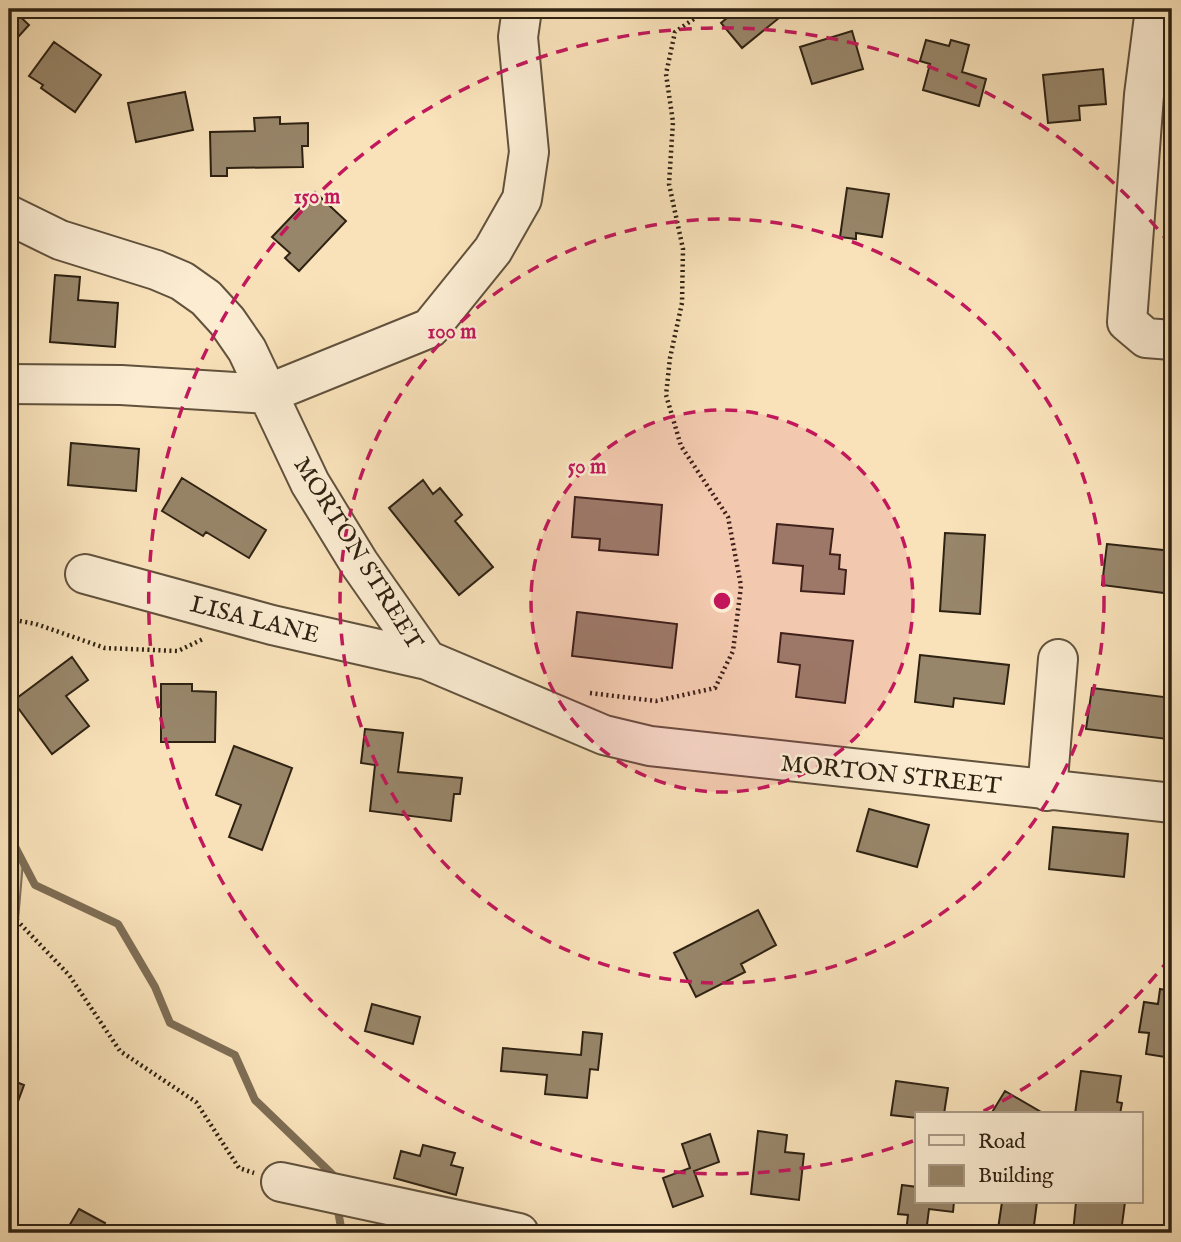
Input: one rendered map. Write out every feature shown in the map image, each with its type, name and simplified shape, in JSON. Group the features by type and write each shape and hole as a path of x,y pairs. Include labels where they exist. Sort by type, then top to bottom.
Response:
{"street":[{"path":"9,384 121,385 267,394 430,328 494,250 522,199 529,152 518,37 523,9"},
{"path":"1155,9 1144,95 1127,322 1146,338 1172,340"},
{"name":"MORTON STREET","path":"9,215 60,240 156,270 182,281 206,298 227,321 253,361 310,483 359,562 426,660 604,735 650,746 1172,803"},
{"name":"LISA LANE","path":"85,574 272,625 426,660"},
{"path":"1047,791 1058,659"},
{"path":"281,1182 519,1233"}],"path":[{"path":"578,691 656,701 715,688 733,651 741,586 728,517 681,446 666,396 670,358 682,303 683,249 669,184 673,122 666,74 675,32 708,9"},
{"path":"9,619 36,624 105,648 178,651 215,633"},
{"path":"9,912 69,975 120,1051 197,1102 239,1168 281,1182"}],"shaded area":[{"path":"9,848 23,862 16,944 9,942"}],"building":[{"path":"9,9 29,25 9,47"},
{"path":"738,9 790,9 742,48 721,23"},
{"path":"852,31 863,69 812,84 800,47"},
{"path":"926,40 949,46 951,40 969,45 962,72 986,79 979,106 923,90 930,64 920,61"},
{"path":"54,42 101,75 75,112 29,76"},
{"path":"1103,69 1106,104 1079,106 1080,120 1048,123 1043,75"},
{"path":"185,92 193,130 136,142 128,103"},
{"path":"280,117 280,124 308,123 308,146 302,146 303,167 227,168 227,176 211,176 210,132 255,131 254,118"},
{"path":"847,188 889,194 882,237 856,233 856,239 840,237"},
{"path":"315,192 346,221 299,271 285,258 290,253 272,237"},
{"path":"55,275 80,277 78,300 118,303 115,347 50,342"},
{"path":"71,443 139,449 136,491 68,485"},
{"path":"182,478 266,530 249,558 206,532 203,536 162,511"},
{"path":"423,480 433,494 440,488 462,515 455,521 493,567 459,595 389,508"},
{"path":"575,497 662,505 658,555 599,550 600,539 572,537"},
{"path":"777,524 833,529 830,554 840,555 839,569 846,570 844,594 801,591 803,566 773,563"},
{"path":"945,533 985,535 980,614 940,611"},
{"path":"1107,544 1172,551 1172,594 1102,585"},
{"path":"577,612 677,624 672,668 572,656"},
{"path":"781,633 853,641 845,703 796,697 800,665 778,662"},
{"path":"920,655 1009,665 1004,704 954,698 953,707 915,702"},
{"path":"72,657 88,680 66,696 89,726 52,754 13,701"},
{"path":"161,684 192,684 192,691 216,692 215,742 161,742"},
{"path":"1092,688 1172,698 1167,739 1086,729"},
{"path":"365,729 403,733 398,772 462,778 460,794 454,794 451,821 370,811 375,765 361,763"},
{"path":"234,746 292,768 262,850 229,837 241,805 216,795"},
{"path":"869,809 929,825 917,867 857,851"},
{"path":"1053,827 1128,834 1124,877 1049,869"},
{"path":"758,910 776,945 741,964 745,972 696,997 674,953"},
{"path":"1160,989 1172,991 1172,1058 1146,1054 1149,1033 1139,1032 1144,1002 1158,1004"},
{"path":"372,1004 420,1017 413,1044 365,1031"},
{"path":"583,1032 602,1034 598,1070 590,1069 587,1098 545,1094 547,1075 501,1071 503,1048 581,1055"},
{"path":"1081,1071 1121,1076 1117,1102 1122,1103 1120,1112 1075,1112"},
{"path":"9,1079 24,1085 9,1126"},
{"path":"896,1081 948,1088 944,1112 915,1112 915,1118 891,1115"},
{"path":"1005,1091 1041,1112 992,1112"},
{"path":"758,1131 787,1135 785,1152 804,1154 799,1200 751,1194"},
{"path":"710,1134 719,1162 694,1171 703,1196 673,1207 663,1178 690,1168 682,1144"},
{"path":"423,1145 455,1153 451,1165 463,1168 456,1195 394,1178 401,1151 420,1156"},
{"path":"902,1185 915,1187 915,1204 954,1204 953,1212 929,1209 926,1233 906,1233 908,1215 898,1214"},
{"path":"1002,1204 1037,1204 1033,1233 991,1233 992,1229 998,1229"},
{"path":"1076,1204 1125,1204 1121,1232 1130,1233 1073,1233"},
{"path":"79,1209 105,1223 99,1233 65,1233"}],"waterway":[{"path":"9,835 35,885 118,924 155,987 170,1023 235,1055 255,1100 336,1178"},
{"path":"337,1205 342,1233"}]}
